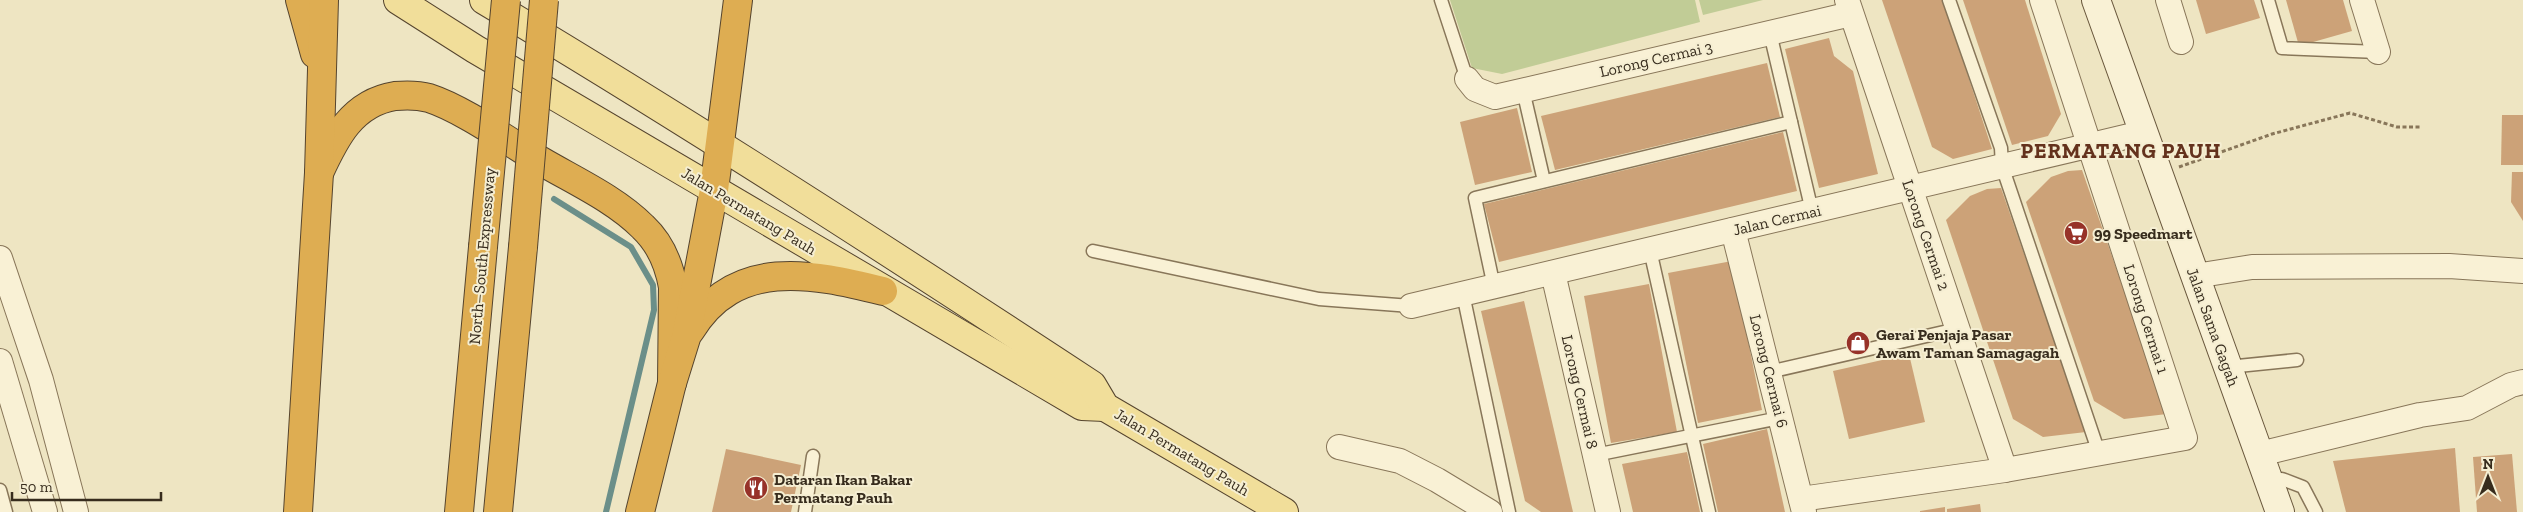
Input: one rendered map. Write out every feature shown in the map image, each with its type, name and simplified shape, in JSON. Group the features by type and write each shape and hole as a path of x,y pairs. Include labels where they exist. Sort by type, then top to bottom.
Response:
{"highway":[{"path":"300,0 321,75"},
{"path":"298,512 319,173 324,0"},
{"name":"North–South Expressway","path":"459,512 506,0"},
{"path":"498,512 544,0"},
{"path":"640,512 672,383 686,338 714,190 738,0"},
{"path":"319,173 334,138 347,123 362,110 394,96 410,95 427,98 443,104 516,146 633,218 657,244 671,272 673,287 672,383"},
{"path":"686,338 701,313 713,301 740,284 755,279 810,277 883,291"}],"main road":[{"name":"Jalan Permatang Pauh","path":"398,0 475,49 883,291 1082,406 1105,407 1284,512"},
{"name":"Jalan Permatang Pauh","path":"484,0 720,143 1092,385 1105,407"}],"street":[{"name":"Lorong Cermai 1","path":"2042,0 2185,438 2099,453"},
{"name":"Jalan Sama Gagah","path":"2096,0 2142,133 2276,500"},
{"path":"2168,0 2181,42"},
{"path":"2362,0 2378,52"},
{"name":"Lorong Cermai 3","path":"1467,79 1475,89 1495,97 1770,33 1849,7"},
{"name":"Lorong Cermai 2","path":"1849,7 2005,470"},
{"name":"Jalan Cermai","path":"1411,306 2142,133"},
{"name":"Lorong Cermai 6","path":"1733,230 1802,505"},
{"path":"0,258 41,380 76,512"},
{"path":"2195,276 2252,266 2449,266 2523,271"},
{"name":"Lorong Cermai 8","path":"1552,273 1608,512"},
{"path":"0,361 4,392 45,512"},
{"path":"4,392 41,380"},
{"path":"2260,454 2420,415 2467,408 2511,385 2523,382"},
{"path":"1339,447 1400,461 1437,480 1490,512"},
{"path":"1802,505 2099,453"}],"lane":[{"path":"1441,0 1467,79"},
{"path":"1949,0 2001,148 2002,166 2099,453"},
{"path":"2268,0 2282,48 2378,52"},
{"path":"1770,33 1812,211"},
{"path":"1523,90 1544,181"},
{"path":"1494,287 1475,198 1791,122"},
{"path":"1650,250 1708,512"},
{"path":"1093,251 1319,298 1411,306"},
{"path":"1463,294 1509,512"},
{"path":"1769,372 1958,329"},
{"path":"2228,366 2296,360"},
{"path":"1595,455 1780,418"},
{"path":"805,512 813,456"},
{"path":"2276,500 2282,479 2303,487 2316,512"},
{"path":"0,490 6,512"}],"path":[{"path":"2157,174 2272,134 2350,113 2397,127 2421,127"}],"green space":[{"path":"1450,0 1695,0 1700,22 1502,74 1472,68"},
{"path":"1699,0 1763,0 1703,15"}],"building":[{"path":"1882,0 1943,0 1992,149 1953,159 1932,147"},
{"path":"1963,0 2025,0 2061,114 2048,136 2012,145"},
{"path":"2196,0 2254,0 2260,18 2206,34"},
{"path":"2286,0 2343,0 2352,31 2299,46"},
{"path":"1829,38 1834,56 1853,71 1878,174 1819,188 1785,49"},
{"path":"1767,63 1780,117 1555,170 1541,116"},
{"path":"1517,108 1532,172 1475,185 1460,122"},
{"path":"2502,115 2523,115 2523,165 2501,165"},
{"path":"1783,132 1797,191 1499,262 1484,204"},
{"path":"2082,170 2167,414 2124,419 2094,401 2026,202 2051,177 2068,171"},
{"path":"2512,172 2523,172 2523,221 2511,202"},
{"path":"2001,188 2086,432 2043,437 2013,419 1946,220 1970,196 1987,189"},
{"path":"1732,261 1762,410 1698,423 1668,273"},
{"path":"1649,284 1677,432 1611,443 1584,296"},
{"path":"1524,301 1573,512 1541,512 1525,501 1481,311"},
{"path":"1909,354 1925,422 1849,439 1833,371"},
{"path":"1767,429 1785,512 1718,512 1703,444"},
{"path":"2455,448 2460,512 2346,512 2333,461"},
{"name":"Dataran Ikan Bakar Permatang Pauh","path":"726,449 801,465 791,512 712,512"},
{"path":"1687,452 1700,512 1633,512 1622,464"},
{"path":"2512,454 2517,512 2477,512 2473,457"},
{"path":"1980,504 1981,512 1947,512 1947,509"},
{"path":"1945,507 1945,512 1920,512 1920,511"}],"waterway":[{"path":"554,199 631,247 653,285 654,310 606,512"}],"place":[{"name":"99 Speedmart","path":"2076,233"},
{"name":"Gerai Penjaja Pasar Awam Taman Samagagah","path":"1858,343"},
{"name":"Dataran Ikan Bakar Permatang Pauh","path":"756,488"}],"district":[{"name":"PERMATANG PAUH","path":"2121,150"}]}
